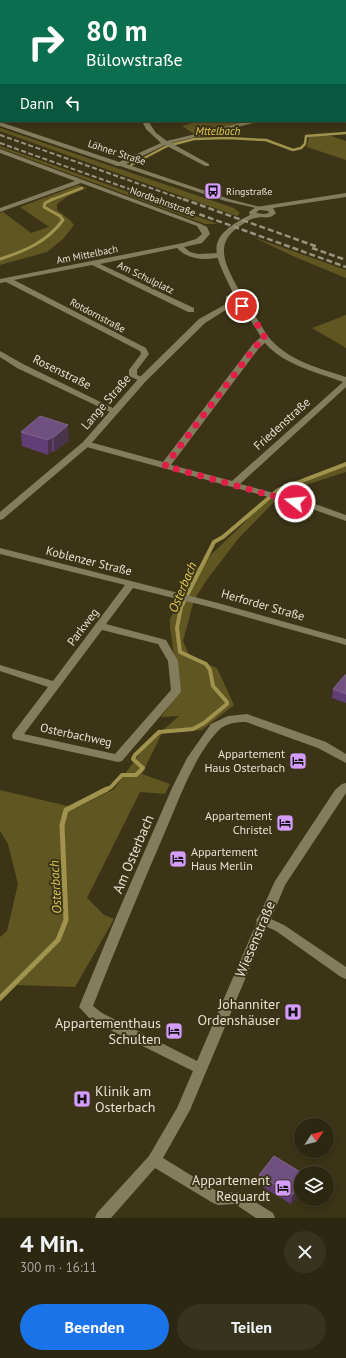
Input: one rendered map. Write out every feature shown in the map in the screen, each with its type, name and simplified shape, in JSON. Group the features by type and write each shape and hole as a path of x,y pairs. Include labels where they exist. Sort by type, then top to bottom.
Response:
{"street":[{"path":"145,122 149,130 168,144 207,165"},
{"path":"118,165 168,144 252,122"},
{"name":"Löhner Straße","path":"0,124 118,165 258,210 270,209 273,213"},
{"name":"Nordbahnstraße","path":"0,151 198,225 206,231 206,236 199,241 179,246"},
{"path":"0,210 81,181"},
{"path":"242,306 249,303 249,300 238,296 220,255 219,243 226,233 258,210 346,195"},
{"path":"258,210 266,216 292,204"},
{"path":"179,246 184,253 191,256 220,255"},
{"name":"Am Mittelbach","path":"4,280 179,246"},
{"name":"Am Schulplatz","path":"93,263 191,310"},
{"name":"Rotdornstraße","path":"4,280 142,350 146,354 133,370 133,376 143,379"},
{"name":"Lange Straße","path":"0,517 86,444 143,379 202,321 231,304 228,300 238,296"},
{"path":"231,304 242,306 252,315 265,338 275,348 289,357 346,381"},
{"path":"165,466 256,346 265,338"},
{"name":"Rosenstraße","path":"0,353 20,366 115,411"},
{"name":"Friedenstraße","path":"234,484 346,381"},
{"path":"86,444 316,507 346,518"},
{"name":"Koblenzer Straße","path":"0,551 130,585 172,594"},
{"name":"Parkweg","path":"17,736 130,585"},
{"name":"Herforder Straße","path":"172,594 346,642"},
{"name":"Osterbachweg","path":"17,736 118,758 176,691 173,661 162,642 100,626"},
{"path":"0,668 55,685"},
{"name":"Am Osterbach","path":"201,1069 97,1017 86,1007 122,917 178,788 193,758 215,727 232,719 248,718 322,745 346,759"},
{"name":"Wiesenstraße","path":"102,1218 154,1160 183,1110 262,920 279,884 339,793 346,787"},
{"path":"262,920 280,928 346,974"},
{"path":"154,1160 218,1199 237,1198 268,1218"}],"shaded area":[{"path":"196,122 259,122 199,137 182,126"},
{"path":"0,128 234,208 240,213 237,216 234,215 0,131"},
{"path":"320,135 331,136 346,141 346,160 307,147 309,137"},
{"path":"0,146 218,224 205,224 0,148"},
{"path":"78,185 87,188 68,196 57,204 57,210 74,225 63,239 47,252 0,265 0,213 3,212 31,233 49,227 20,207"},
{"path":"253,237 346,270 346,278 295,257"},
{"path":"346,315 346,348 312,328"},
{"path":"346,462 346,472 287,491 270,506 238,539 206,581 194,600 183,641 190,657 217,668 234,705 202,730 162,733 142,774 170,784 165,794 140,792 87,898 104,915 114,919 75,987 17,985 0,1002 0,937 7,931 18,884 8,844 0,831 0,790 76,808 114,789 146,745 179,716 161,717 179,693 170,619 193,572 247,520 248,513 261,505 278,488"}],"building":[{"path":"40,416 68,425 48,440 21,432"},
{"path":"346,675 346,694 333,689"},
{"path":"274,1156 294,1168 294,1192 292,1195 259,1175"}],"waterway":[{"name":"Mttelbach","path":"131,165 167,146 194,139 227,138 266,140 293,150 301,148 305,144 306,136 346,133"},
{"path":"51,200 82,188"},
{"path":"0,259 35,245 57,228 63,220 60,216 44,207 45,203 51,200"},
{"name":"Osterbach","path":"107,789 111,787 122,775 136,775 143,768 133,759 135,755 159,732 193,729 204,723 227,704 227,702 213,686 210,670 206,664 180,652 177,628 181,607 214,542 223,537 278,490 346,464"},
{"name":"Osterbach","path":"0,998 58,940 66,920 62,825 66,810 107,789"}],"railway":[{"path":"0,135 185,200"},
{"path":"0,143 160,200"},
{"path":"157,199 346,267"},
{"path":"183,199 318,247"},
{"path":"312,248 346,260"}],"place":[{"name":"Ringstraße","path":"213,191"},
{"name":"Appartement Haus Osterbach","path":"298,761"},
{"name":"Appartement Christel","path":"285,823"},
{"name":"Appartement Haus Merlin","path":"178,859"},
{"name":"Johanniter Ordenshäuser","path":"293,1012"},
{"name":"Appartementhaus Schulten","path":"174,1031"},
{"name":"Klinik am Osterbach","path":"82,1099"},
{"name":"Appartement Requardt","path":"283,1188"}],"route":[{"path":"242,306 252,315 265,338 256,346 165,466 295,502"}]}
